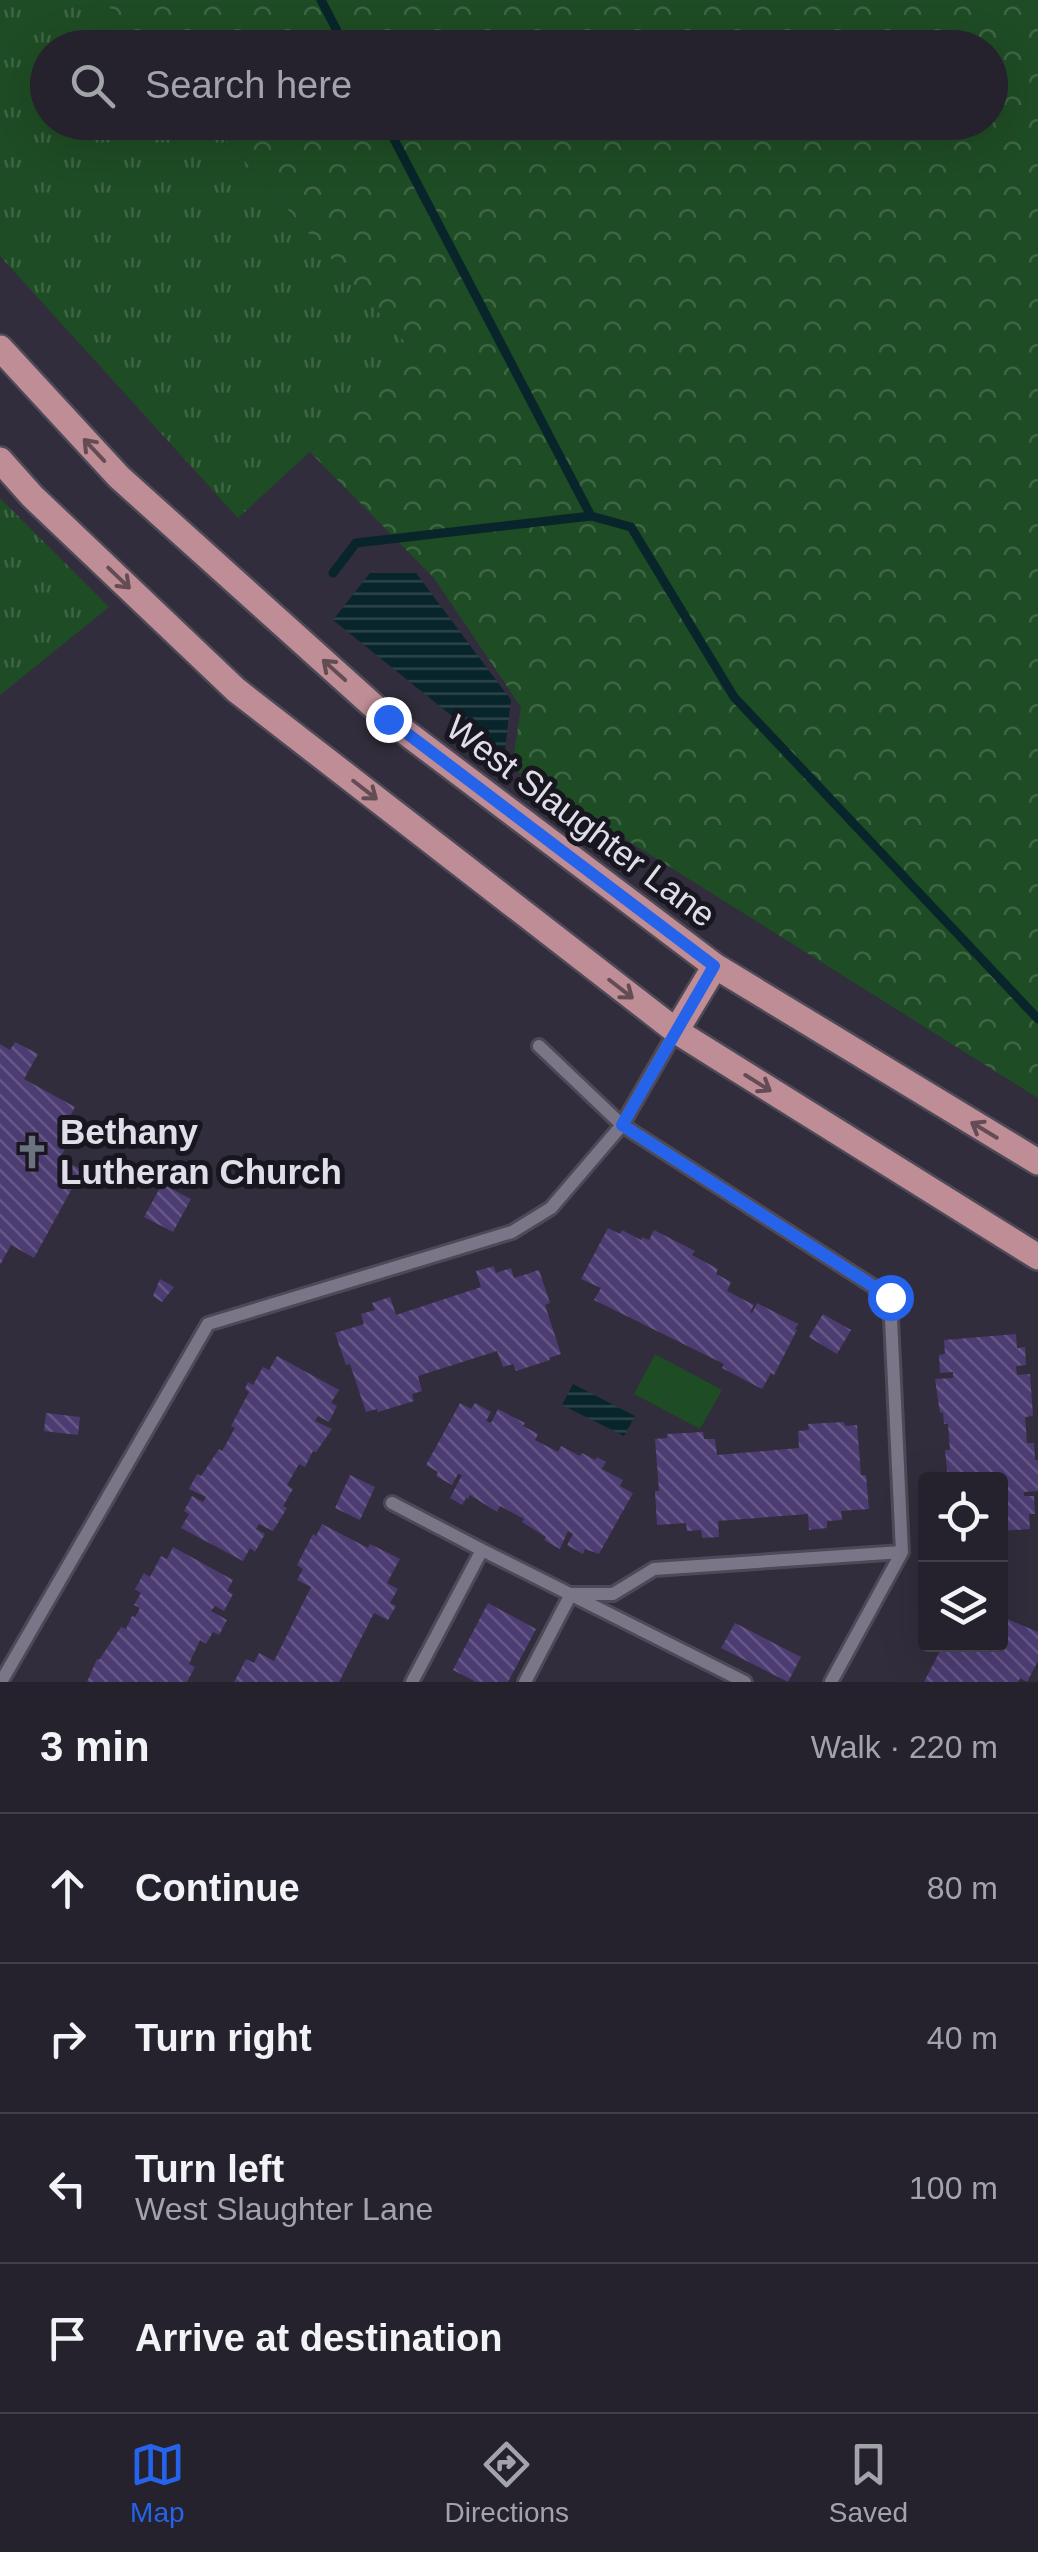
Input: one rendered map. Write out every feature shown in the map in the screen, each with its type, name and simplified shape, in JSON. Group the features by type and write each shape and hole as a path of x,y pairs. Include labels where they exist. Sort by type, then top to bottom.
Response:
{"main road":[{"name":"West Slaughter Lane","path":"0,348 119,477 388,719 714,966 1038,1162"},
{"path":"0,460 32,496 236,690 676,1032 1038,1256"},
{"path":"676,1032 714,966"}],"lane":[{"path":"1,1682 208,1324 512,1232 551,1208 622,1125 676,1032"},
{"path":"539,1046 622,1125 890,1297 902,1552 831,1682"},
{"path":"392,1503 745,1682"},
{"path":"412,1682 482,1550"},
{"path":"571,1594 613,1594 654,1569 902,1552"},
{"path":"525,1682 571,1594"}],"green space":[{"path":"0,0 103,0 130,30 30,30 30,140 226,140 416,354 238,518 0,256"},
{"path":"103,0 1038,0 1038,1098 512,768 521,707 434,578 310,452 415,353 226,140 1008,140 1008,30 130,30"},
{"path":"0,498 109,607 0,695"},
{"path":"655,1354 722,1390 700,1429 634,1394"}],"shaded area":[{"path":"370,573 416,573 511,700 504,758 333,620"},
{"path":"573,1384 635,1416 624,1436 562,1405"}],"building":[{"name":"Bethany Lutheran Church","path":"15,1042 38,1054 24,1079 75,1107 57,1140 67,1145 60,1158 82,1170 34,1258 11,1245 0,1265 0,1044 10,1050"},
{"path":"162,1184 191,1199 173,1232 144,1217"},
{"path":"608,1228 641,1240 649,1240 654,1230 695,1251 692,1255 718,1269 716,1274 731,1282 727,1291 754,1305 750,1312 757,1303 798,1324 774,1375 771,1373 762,1389 722,1368 724,1364 594,1300 601,1288 581,1279"},
{"path":"494,1266 496,1273 511,1268 514,1278 539,1270 550,1303 545,1305 561,1354 516,1371 513,1364 503,1367 497,1351 418,1376 422,1391 412,1394 414,1401 366,1412 335,1333 364,1324 361,1314 375,1310 372,1303 390,1297 396,1315 481,1287 476,1271"},
{"path":"160,1279 174,1287 162,1302 153,1296"},
{"path":"823,1314 851,1330 837,1354 809,1337"},
{"path":"1016,1334 1017,1348 1025,1347 1026,1365 1016,1366 1017,1375 1030,1374 1033,1416 1025,1417 1027,1443 1034,1443 1038,1460 1038,1491 1024,1492 1024,1496 1034,1496 1035,1514 1029,1514 1030,1529 1008,1530 1008,1472 947,1472 948,1424 944,1424 943,1412 940,1413 935,1379 953,1378 953,1372 940,1373 939,1355 945,1354 944,1340"},
{"path":"277,1356 339,1390 331,1403 337,1406 329,1422 318,1416 315,1421 332,1429 305,1467 299,1464 287,1485 293,1489 283,1506 287,1508 273,1531 259,1524 256,1529 265,1534 255,1552 250,1548 243,1561 181,1528 189,1514 184,1511 192,1496 203,1502 206,1497 189,1489 197,1474 201,1476 219,1449 222,1451 235,1428 231,1426 249,1392 245,1389 248,1382 253,1385 263,1367 269,1370"},
{"path":"460,1403 471,1409 475,1403 491,1412 486,1421 491,1423 498,1409 525,1423 523,1426 538,1434 535,1440 558,1452 561,1446 580,1456 582,1453 595,1460 597,1457 606,1462 602,1469 623,1480 620,1486 633,1493 599,1554 585,1549 583,1554 567,1545 573,1534 568,1531 560,1549 522,1522 524,1519 500,1506 497,1512 470,1495 462,1505 450,1498 462,1475 458,1474 452,1485 426,1465"},
{"path":"46,1413 80,1417 78,1435 44,1431"},
{"path":"844,1422 845,1426 857,1425 861,1475 866,1475 869,1509 841,1511 842,1520 827,1521 827,1528 809,1530 808,1514 718,1521 719,1537 702,1538 701,1530 687,1531 686,1523 657,1525 655,1439 667,1438 667,1434 703,1432 704,1439 715,1439 717,1455 799,1448 798,1431 809,1430 808,1424"},
{"path":"350,1475 375,1487 360,1520 335,1508"},
{"path":"322,1524 368,1548 370,1544 400,1559 387,1583 398,1589 390,1603 396,1606 388,1620 374,1613 339,1682 234,1682 246,1659 254,1663 259,1653 274,1661 311,1587 297,1580 303,1569 297,1565"},
{"path":"173,1547 233,1580 227,1591 233,1594 224,1611 215,1606 211,1611 227,1620 219,1635 213,1632 206,1644 200,1640 189,1664 195,1667 187,1682 87,1682 97,1659 140,1608 134,1605 141,1593 135,1589 144,1573 150,1577 161,1556 167,1559"},
{"path":"488,1603 536,1629 508,1682 476,1682 453,1670"},
{"path":"1008,1619 1038,1632 1038,1661 1027,1682 1020,1678 1018,1682 924,1682 939,1652 1008,1652"},
{"path":"735,1623 801,1657 788,1682 721,1648"}],"waterway":[{"path":"321,0 337,30"},
{"path":"394,140 591,516 631,527 734,697 1038,1019"},
{"path":"333,573 356,543 591,516"}],"place":[{"name":"Bethany Lutheran Church","path":"32,1152"}],"route":[{"path":"388,719 714,966 622,1125 890,1297"}]}
